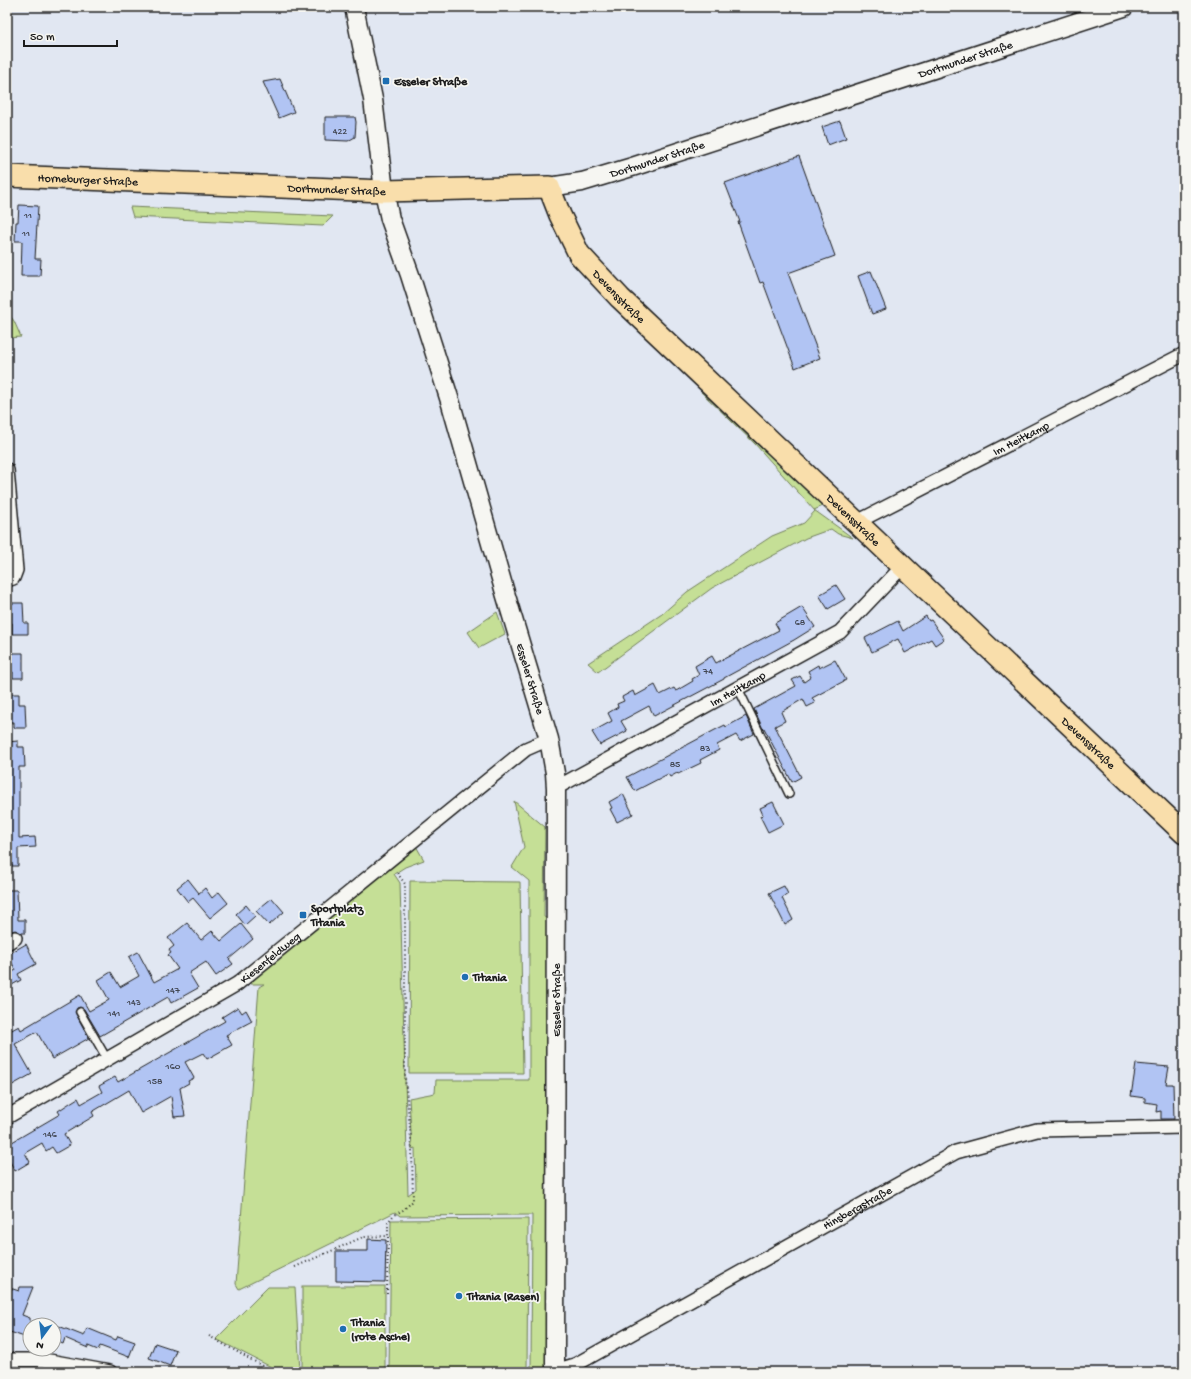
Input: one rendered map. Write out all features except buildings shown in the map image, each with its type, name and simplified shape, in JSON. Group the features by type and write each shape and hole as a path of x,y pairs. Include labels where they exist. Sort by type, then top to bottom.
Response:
{"main road":[{"name":"Esseler Straße","path":"354,7 373,99 384,191 390,218 410,275 451,404 549,739 555,772 555,1372"},
{"name":"Dortmunder Straße","path":"170,184 384,191 549,187 582,182 1124,7"},
{"name":"Horneburger Straße","path":"7,176 170,184"},
{"name":"Devensstraße","path":"549,187 560,215 579,254 620,298 1184,833"}],"street":[{"name":"Im Heitkamp","path":"857,522 1184,354"},
{"path":"7,470 16,570 13,578 7,580"},
{"name":"Im Heitkamp","path":"556,788 840,632 902,567"},
{"name":"Kiesenfeldweg","path":"7,1117 237,984 526,749 549,739"},
{"name":"Hinsbergstraße","path":"555,1372 575,1365 956,1152 1037,1130 1184,1127"},
{"path":"7,1360 42,1366 110,1372"}],"lane":[{"path":"738,688 789,794"},
{"path":"80,1012 107,1059"}],"path":[{"path":"388,1294 388,1222 393,1216 413,1201 412,1149 405,1078 405,884 389,861"},
{"path":"295,1266 363,1236 388,1236"},
{"path":"209,1336 273,1372"}],"green space":[{"path":"130,207 333,216 323,226 133,217"},
{"path":"7,312 14,321 21,337 8,338 7,343"},
{"path":"701,392 706,392 823,506 814,510 755,444"},
{"path":"814,510 853,538 838,534 831,529 806,538 712,588 598,672 588,663 662,614 687,592 772,536 804,523 815,511"},
{"path":"497,612 505,634 479,648 468,632"},
{"path":"514,801 545,827 544,917 549,919 547,1372 531,1372 532,1215 400,1216 395,1212 239,1289 236,1284 259,987 264,984 251,984 259,971 416,846 424,860 405,867 394,874 400,883 408,1195 416,1189 415,1148 412,1149 409,1098 435,1093 436,1080 529,1080 529,881 512,867 524,847"},
{"name":"Titania","path":"410,881 520,882 523,1073 409,1073"},
{"name":"Titania (Rasen)","path":"528,1219 527,1372 389,1372 391,1220"},
{"name":"Titania (rote Asche)","path":"302,1286 385,1286 385,1372 302,1372"},
{"path":"268,1287 295,1287 300,1372 281,1372 216,1339"}],"place":[{"name":"Esseler Straße","path":"386,81"},
{"name":"Sportplatz Titania","path":"303,915"},
{"name":"Titania","path":"465,977"},
{"name":"Titania (Rasen)","path":"459,1296"},
{"name":"Titania (rote Asche)","path":"343,1329"}]}
